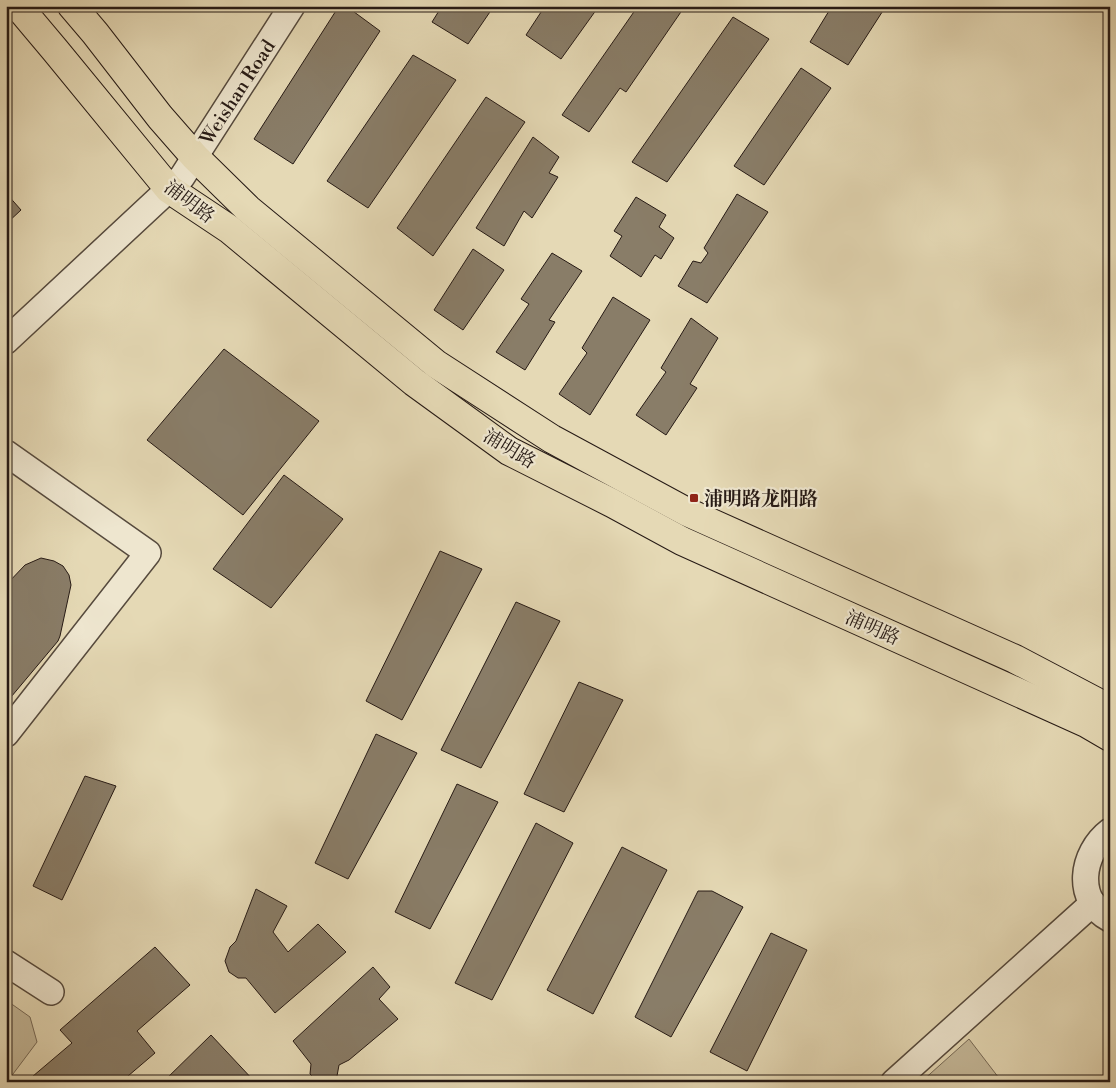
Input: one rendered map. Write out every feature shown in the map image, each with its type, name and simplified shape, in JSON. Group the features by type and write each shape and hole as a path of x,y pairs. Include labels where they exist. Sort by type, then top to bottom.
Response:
{"main road":[{"name":"浦明路","path":"18,6 55,50 182,174 229,229 414,382 509,451 682,541 1086,723 1110,737"},
{"name":"浦明路","path":"72,6 95,32 160,118 182,174 248,209 436,364 552,438 687,512 1015,659 1110,709"}],"street":[{"name":"Weishan Road","path":"6,341 182,174 292,6"},
{"path":"6,453 148,554 6,734"},
{"path":"894,1082 1102,911 1087,888 1085,872 1089,857 1097,843 1110,831"},
{"path":"6,963 51,992"}],"shaded area":[{"path":"6,1000 30,1017 37,1042 7,1082"},
{"path":"969,1039 1002,1082 921,1082"}],"building":[{"path":"339,6 346,6 380,31 293,164 254,139"},
{"path":"442,6 494,6 468,44 432,22"},
{"path":"545,6 599,6 561,59 526,35"},
{"path":"638,6 685,6 626,92 620,88 589,132 562,115"},
{"path":"832,6 886,6 848,65 810,42"},
{"path":"733,17 769,39 667,182 632,162"},
{"path":"413,55 456,80 368,208 327,181"},
{"path":"801,68 831,88 764,185 734,166"},
{"path":"486,97 525,122 433,256 397,228"},
{"path":"533,137 559,157 549,173 558,177 532,218 524,211 504,246 476,228"},
{"path":"6,193 21,210 6,224"},
{"path":"737,194 768,212 707,303 678,286 693,261 701,263 708,253 704,248"},
{"path":"636,197 666,215 659,227 674,238 661,259 655,255 641,277 610,256 622,236 614,231"},
{"path":"473,249 504,270 463,330 434,310"},
{"path":"552,253 582,271 549,320 555,322 525,370 496,352 529,304 521,299"},
{"path":"613,297 650,320 590,415 559,394 587,353 582,348"},
{"path":"691,318 718,338 690,384 697,388 666,435 636,415 666,372 661,368"},
{"path":"224,349 319,421 243,515 147,440"},
{"path":"284,475 343,519 271,608 213,569"},
{"path":"440,551 482,569 402,720 366,701"},
{"path":"41,558 54,561 63,566 69,575 71,585 60,636 58,641 6,703 6,585 25,565"},
{"path":"516,602 560,621 481,768 441,750"},
{"path":"579,682 623,700 564,812 524,794"},
{"path":"376,734 417,753 348,879 315,863"},
{"path":"85,776 116,786 62,900 33,886"},
{"path":"457,784 498,802 430,929 395,912"},
{"path":"536,823 573,843 492,1000 455,983"},
{"path":"622,847 667,870 593,1014 547,990"},
{"path":"256,889 287,906 273,932 288,952 318,924 346,952 275,1013 246,978 238,978 229,972 225,961 230,947 236,941"},
{"path":"698,891 712,891 743,907 671,1037 635,1017"},
{"path":"771,933 807,950 747,1071 710,1052"},
{"path":"155,947 190,985 137,1031 155,1053 121,1082 26,1082 72,1043 60,1030"},
{"path":"373,967 390,987 379,999 398,1019 349,1060 339,1065 337,1076 330,1082 318,1082 310,1074 311,1064 293,1041"},
{"path":"211,1035 255,1082 163,1082"}],"place":[{"name":"浦明路龙阳路","path":"694,498"}]}
